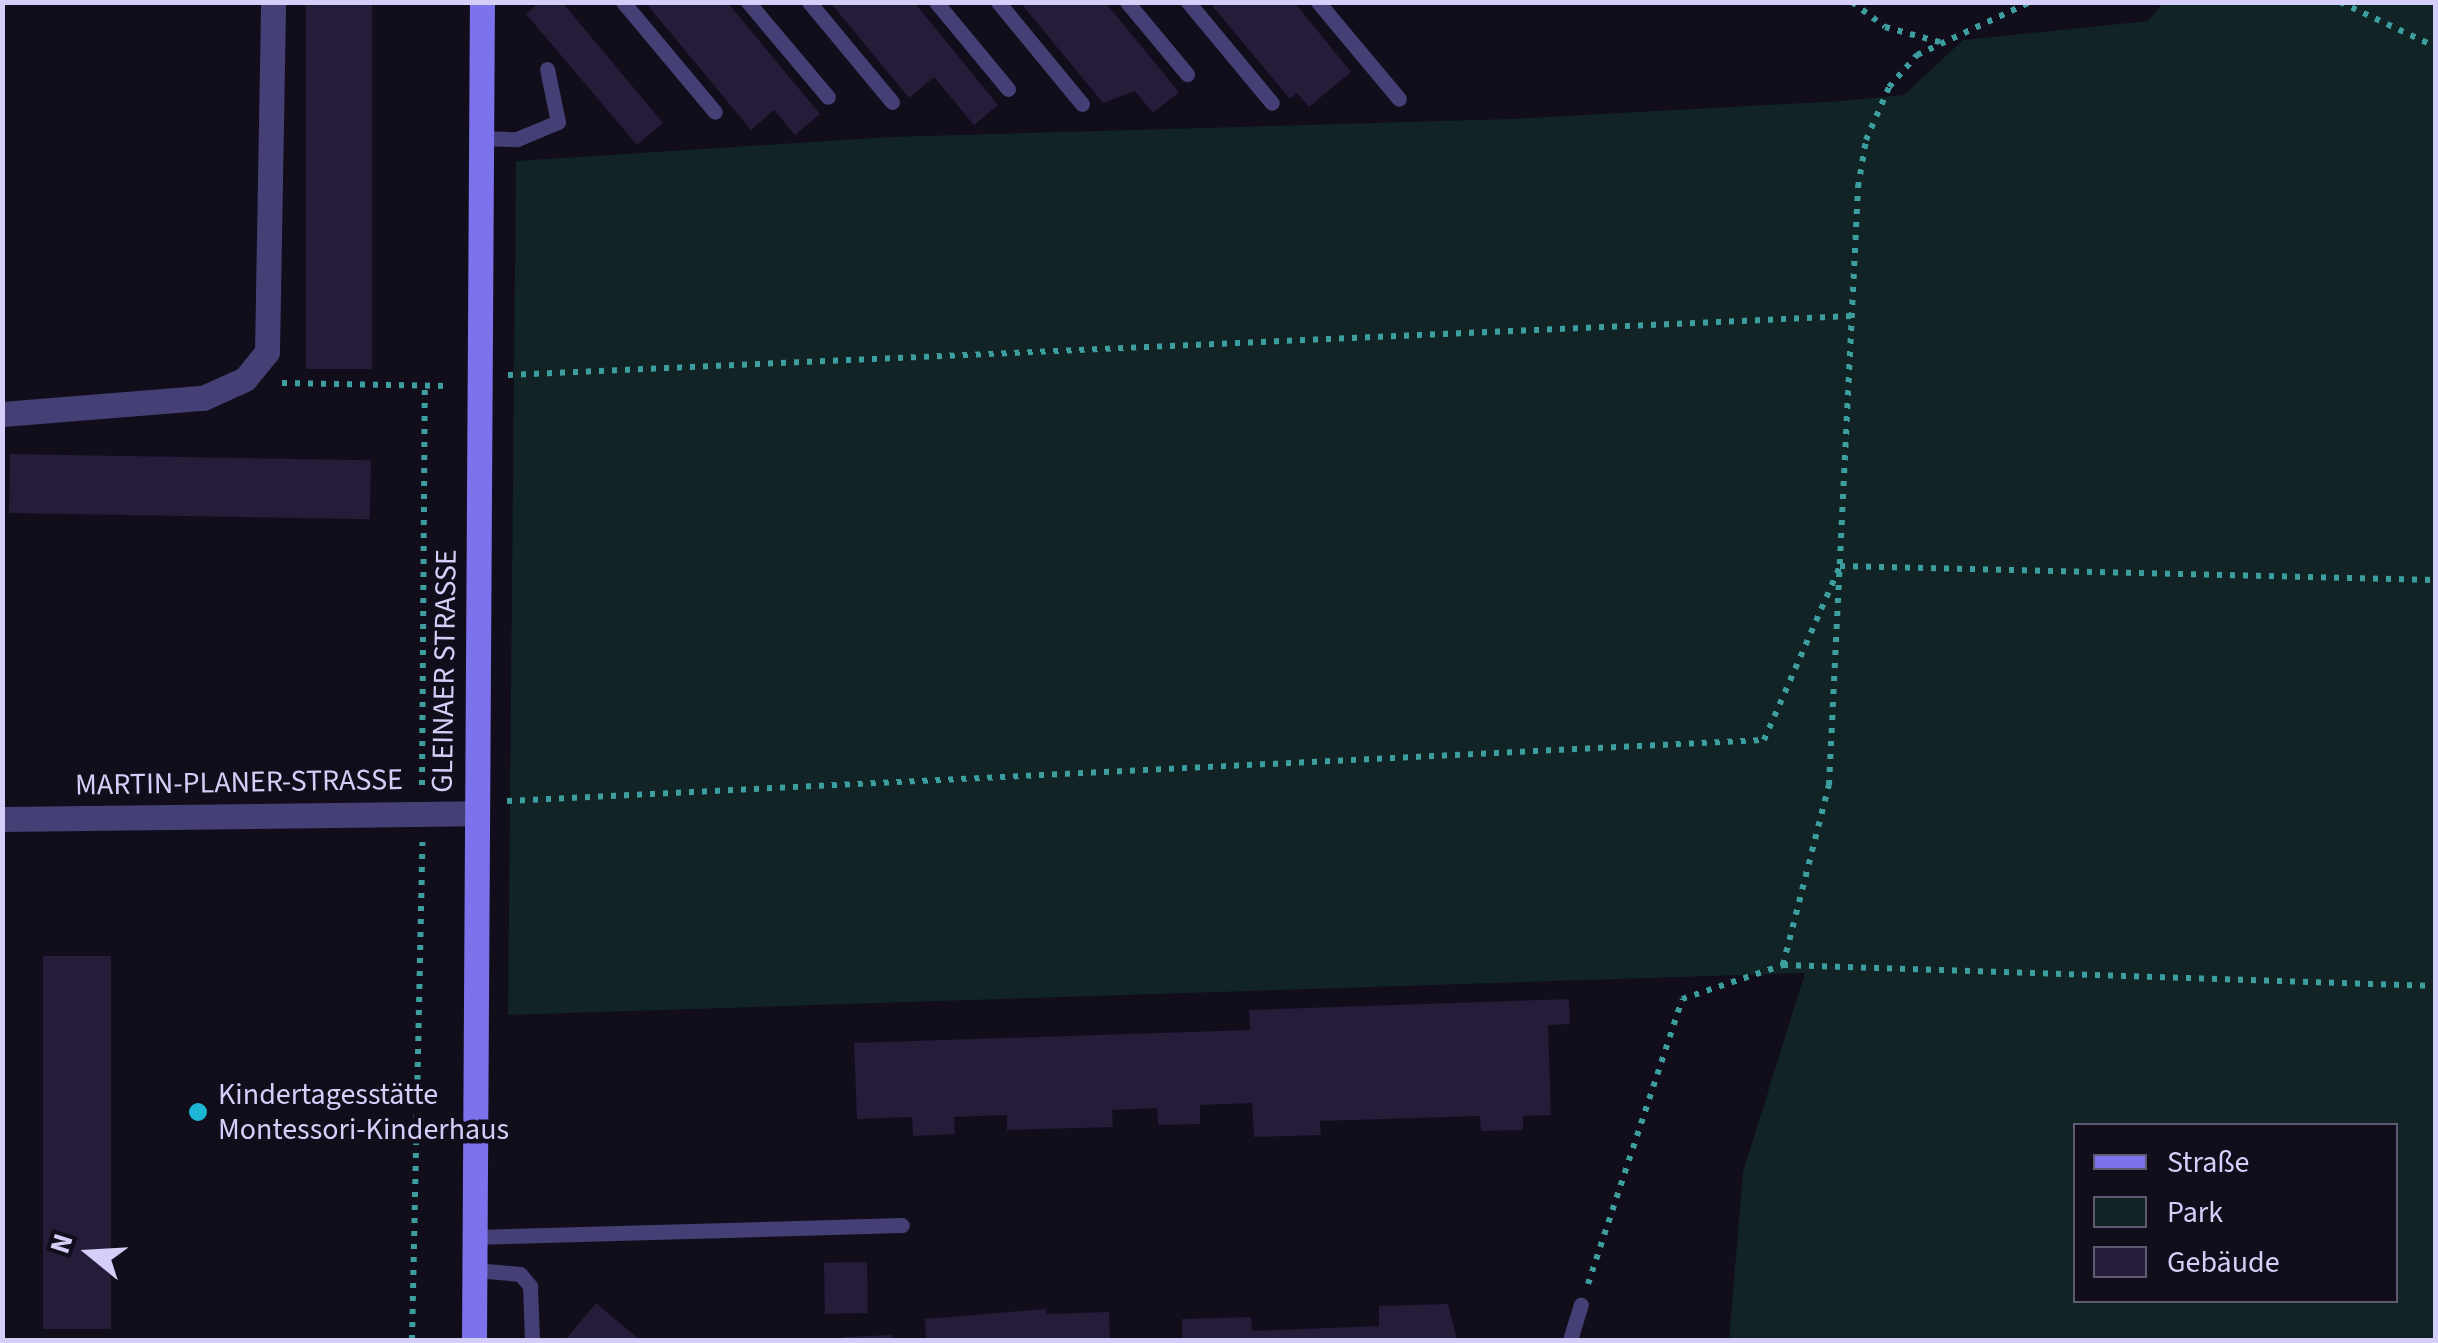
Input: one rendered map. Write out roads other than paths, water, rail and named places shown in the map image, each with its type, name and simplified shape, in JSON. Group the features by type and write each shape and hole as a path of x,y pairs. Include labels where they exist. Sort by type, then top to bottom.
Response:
{"street":[{"path":"2,414 204,398 254,369 271,330 272,2"},
{"name":"GLEINAER STRASSE","path":"474,1340 482,2"},
{"name":"MARTIN-PLANER-STRASSE","path":"2,819 476,813"}],"lane":[{"path":"624,2 716,112"},
{"path":"748,2 828,97"},
{"path":"809,2 892,102"},
{"path":"936,2 1008,89"},
{"path":"998,2 1082,104"},
{"path":"1127,2 1187,74"},
{"path":"1188,2 1272,104"},
{"path":"1318,2 1399,100"},
{"path":"482,138 517,139 558,122 547,68"},
{"path":"475,1237 902,1225"},
{"path":"475,1270 520,1274 530,1286 532,1340"},
{"path":"1570,1340 1581,1305"}],"place":[{"name":"Kindertagesstätte Montessori-Kinderhaus","path":"198,1112"}]}
